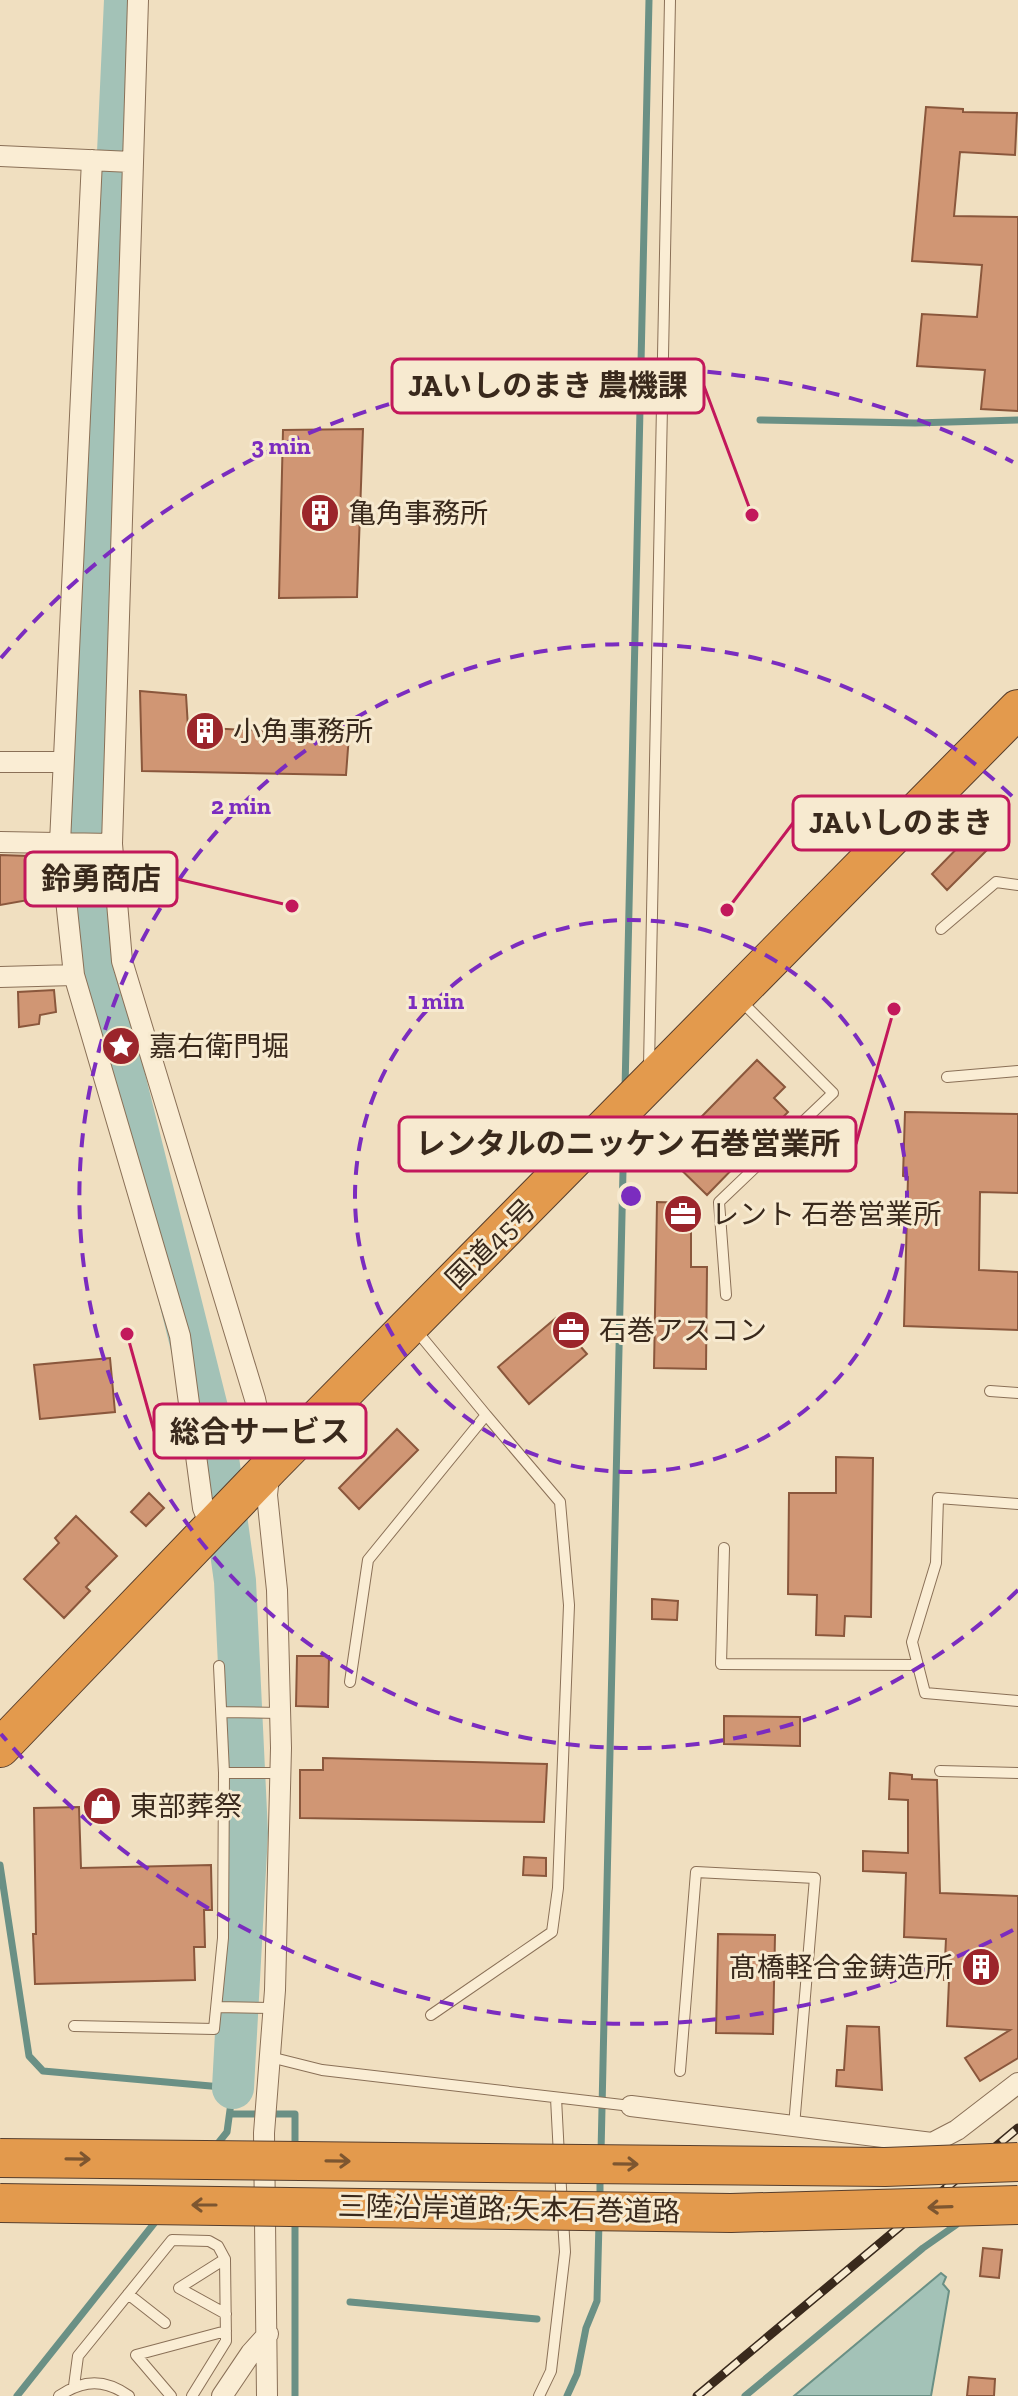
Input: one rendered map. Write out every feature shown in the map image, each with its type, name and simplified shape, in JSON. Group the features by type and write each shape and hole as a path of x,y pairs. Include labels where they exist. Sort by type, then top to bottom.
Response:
{"highway":[{"name":"国道45号","path":"4,1744 211,1528 1018,709"},
{"name":"三陸沿岸道路;矢本石巻道路","path":"0,2158 885,2167 1018,2162"},
{"name":"三陸沿岸道路;矢本石巻道路","path":"0,2203 731,2213 1018,2205"}],"street":[{"path":"138,0 112,844 122,961 255,1399 270,1468 267,1495 277,1590 279,1773 270,2057 264,2130 267,2396"},
{"path":"0,156 132,162"},
{"path":"96,160 60,843 74,975 180,1336 203,1508 211,1528"},
{"path":"0,762 62,762"},
{"path":"0,842 112,844"},
{"path":"0,977 74,975"},
{"path":"631,2106 932,2143 957,2130 1018,2083"},
{"path":"222,2396 268,2334"}],"lane":[{"path":"644,1088 670,0"},
{"path":"941,929 996,882 1018,885"},
{"path":"726,1295 719,1202 833,1093 735,996"},
{"path":"947,1077 1018,1071"},
{"path":"410,1325 423,1336 560,1502 569,1605 558,1888 552,1932 431,2015"},
{"path":"990,1391 1018,1393"},
{"path":"350,1682 368,1560 486,1415"},
{"path":"1018,1504 938,1498 936,1563 912,1642 925,1693 1018,1701"},
{"path":"724,1548 721,1664 918,1665"},
{"path":"74,2026 214,2029 223,1938 224,1773 219,1666"},
{"path":"222,1712 279,1713"},
{"path":"940,1771 1018,1773"},
{"path":"224,1773 279,1773"},
{"path":"680,2071 696,1872 815,1878 794,2126"},
{"path":"218,2007 272,2008"},
{"path":"270,2057 322,2070 631,2106"},
{"path":"539,2396 551,2371 565,2252 556,2098"},
{"path":"74,2386 78,2356 172,2240 209,2241 218,2246 225,2259 226,2341 192,2396"},
{"path":"225,2259 179,2288 226,2314"},
{"path":"128,2294 165,2323"},
{"path":"171,2396 136,2355 226,2331"},
{"path":"59,2396 74,2386 96,2383 113,2385 129,2396"}],"water":[{"path":"941,2273 946,2277 943,2284 949,2291 931,2396 794,2396"}],"building":[{"path":"926,107 963,109 963,112 1017,113 1015,155 960,152 954,216 1018,217 1018,411 981,409 985,370 917,366 922,314 977,317 982,265 912,261"},
{"name":"亀角事務所","path":"363,429 357,597 279,598 283,430"},
{"name":"小角事務所","path":"140,691 186,695 188,727 349,735 346,775 142,771"},
{"path":"973,832 989,848 947,890 932,874"},
{"path":"0,855 29,856 34,899 0,905"},
{"path":"54,990 56,1012 40,1015 39,1024 19,1027 18,992"},
{"path":"757,1060 785,1087 774,1098 788,1112 707,1195 665,1154"},
{"path":"905,1112 1018,1114 1018,1193 980,1192 979,1270 1018,1272 1018,1330 904,1326 908,1177 903,1176"},
{"path":"657,1202 691,1203 691,1267 707,1267 706,1369 654,1368"},
{"path":"556,1318 587,1354 529,1404 498,1367"},
{"path":"110,1358 115,1412 40,1419 34,1365"},
{"path":"397,1429 418,1450 359,1509 339,1488"},
{"path":"836,1457 873,1458 871,1617 845,1616 844,1636 816,1635 817,1595 788,1594 789,1493 836,1493"},
{"path":"149,1493 164,1508 146,1526 131,1512"},
{"path":"76,1516 117,1556 86,1587 90,1591 64,1618 24,1579 59,1543 55,1538"},
{"path":"652,1599 678,1601 677,1620 652,1619"},
{"path":"297,1656 329,1656 328,1707 296,1706"},
{"path":"724,1716 800,1717 800,1746 724,1744"},
{"path":"323,1758 547,1764 544,1822 300,1818 300,1770 323,1770"},
{"path":"890,1773 912,1775 912,1779 937,1780 940,1893 1018,1896 1018,2058 980,2081 965,2058 1010,2030 947,2026 949,1980 944,1980 946,1939 904,1937 906,1873 863,1871 863,1851 908,1853 908,1800 889,1799"},
{"path":"79,1807 81,1868 211,1865 212,1910 204,1910 205,1947 194,1947 195,1980 35,1984 34,1808"},
{"path":"524,1857 546,1858 546,1876 523,1875"},
{"path":"718,1934 775,1935 773,2034 716,2033"},
{"path":"847,2026 879,2027 882,2090 836,2086 837,2070 844,2070"},
{"path":"983,2248 1002,2250 999,2278 980,2276"},
{"path":"969,2377 995,2379 994,2396 967,2396"}],"waterway":[{"path":"125,0 86,850 97,968 216,1444 235,1581 247,1833 233,2088"},
{"path":"625,1090 649,0"},
{"path":"760,420 915,423 1018,420"},
{"path":"601,2153 624,1126"},
{"path":"0,1865 29,2056 43,2071 233,2088 227,2132 215,2147"},
{"path":"230,2114 295,2114 295,2150"},
{"path":"600,2174 600,2201"},
{"path":"17,2396 160,2216"},
{"path":"295,2219 295,2396"},
{"path":"567,2396 577,2374 586,2328 597,2301 599,2222"},
{"path":"745,2396 923,2248 956,2225"},
{"path":"350,2302 537,2319"}],"railway":[{"path":"697,2396 1018,2128"}],"place":[{"name":"亀角事務所","path":"320,513"},
{"name":"JAいしのまき 農機課","path":"752,515"},
{"name":"小角事務所","path":"205,731"},
{"name":"鈴勇商店","path":"292,906"},
{"name":"JAいしのまき","path":"727,910"},
{"name":"レンタルのニッケン 石巻営業所","path":"894,1009"},
{"name":"嘉右衛門堀","path":"121,1046"},
{"name":"レント 石巻営業所","path":"683,1214"},
{"name":"石巻アスコン","path":"571,1330"},
{"name":"総合サービス","path":"127,1334"},
{"name":"東部葬祭","path":"102,1806"},
{"name":"髙橋軽合金鋳造所","path":"981,1967"}]}
